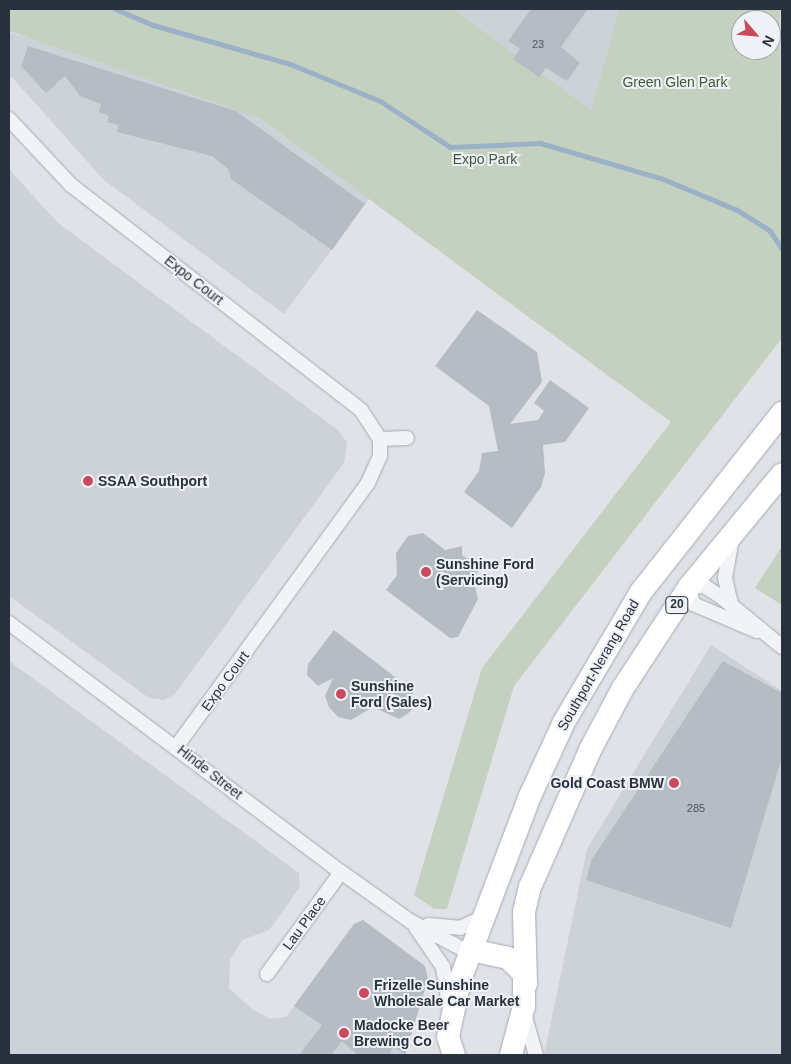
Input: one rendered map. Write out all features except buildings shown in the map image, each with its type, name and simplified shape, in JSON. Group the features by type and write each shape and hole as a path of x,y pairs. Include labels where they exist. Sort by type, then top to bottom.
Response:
{"main road":[{"name":"Southport-Nerang Road","path":"450,1051 451,1018 471,952 530,796 564,722 611,639 660,566 782,413"},
{"name":"20","path":"511,1055 525,995 524,912 530,888 615,703 689,588 782,474"},
{"path":"660,566 689,588"},
{"path":"471,952 508,958 520,966 525,995"}],"street":[{"name":"Expo Court","path":"9,119 72,185 361,410 380,439 380,456 368,483 177,746"},
{"path":"380,439 407,438"},
{"path":"731,604 726,565 737,528"},
{"path":"757,630 693,604 689,588 704,586 731,604 757,630 782,647"},
{"name":"Hinde Street","path":"9,623 177,746 341,872 410,921 471,952"},
{"name":"Lau Place","path":"267,974 341,872"},
{"name":"Hinde Street","path":"410,921 460,928 486,915"},
{"name":"Hinde Street","path":"410,921 443,967 451,1018"},
{"path":"525,995 536,1055"}],"shaded area":[{"path":"453,9 619,9 591,111"},
{"path":"9,32 238,103 369,199 284,314 104,180 9,74"},
{"path":"9,169 58,223 338,430 347,442 344,463 175,694 164,700 149,698 9,596"},
{"path":"711,645 782,691 782,1055 544,1055 587,849"},
{"path":"9,661 299,873 300,887 269,930 242,940 230,960 229,988 252,1009 270,1019 286,1017 354,924 363,920 425,966 428,979 405,1055 9,1055"}],"green space":[{"name":"Expo Park","path":"9,9 453,9 591,110 619,9 780,9 731,10 731,60 780,60 782,338 514,686 447,909 434,909 414,895 482,668 671,422 259,118 9,31"},
{"path":"782,546 782,605 755,588"}],"waterway":[{"path":"115,9 153,25 290,64 380,101 450,147 540,143 663,179 737,210 770,231 782,249"}],"place":[{"name":"SSAA Southport","path":"88,481"},
{"name":"Sunshine Ford (Servicing)","path":"426,572"},
{"name":"Sunshine Ford (Sales)","path":"341,694"},
{"name":"Gold Coast BMW","path":"674,783"},
{"name":"Frizelle Sunshine Wholesale Car Market","path":"364,993"},
{"name":"Madocke Beer Brewing Co","path":"344,1033"}],"park label":[{"name":"Green Glen Park","path":"675,82"}]}
